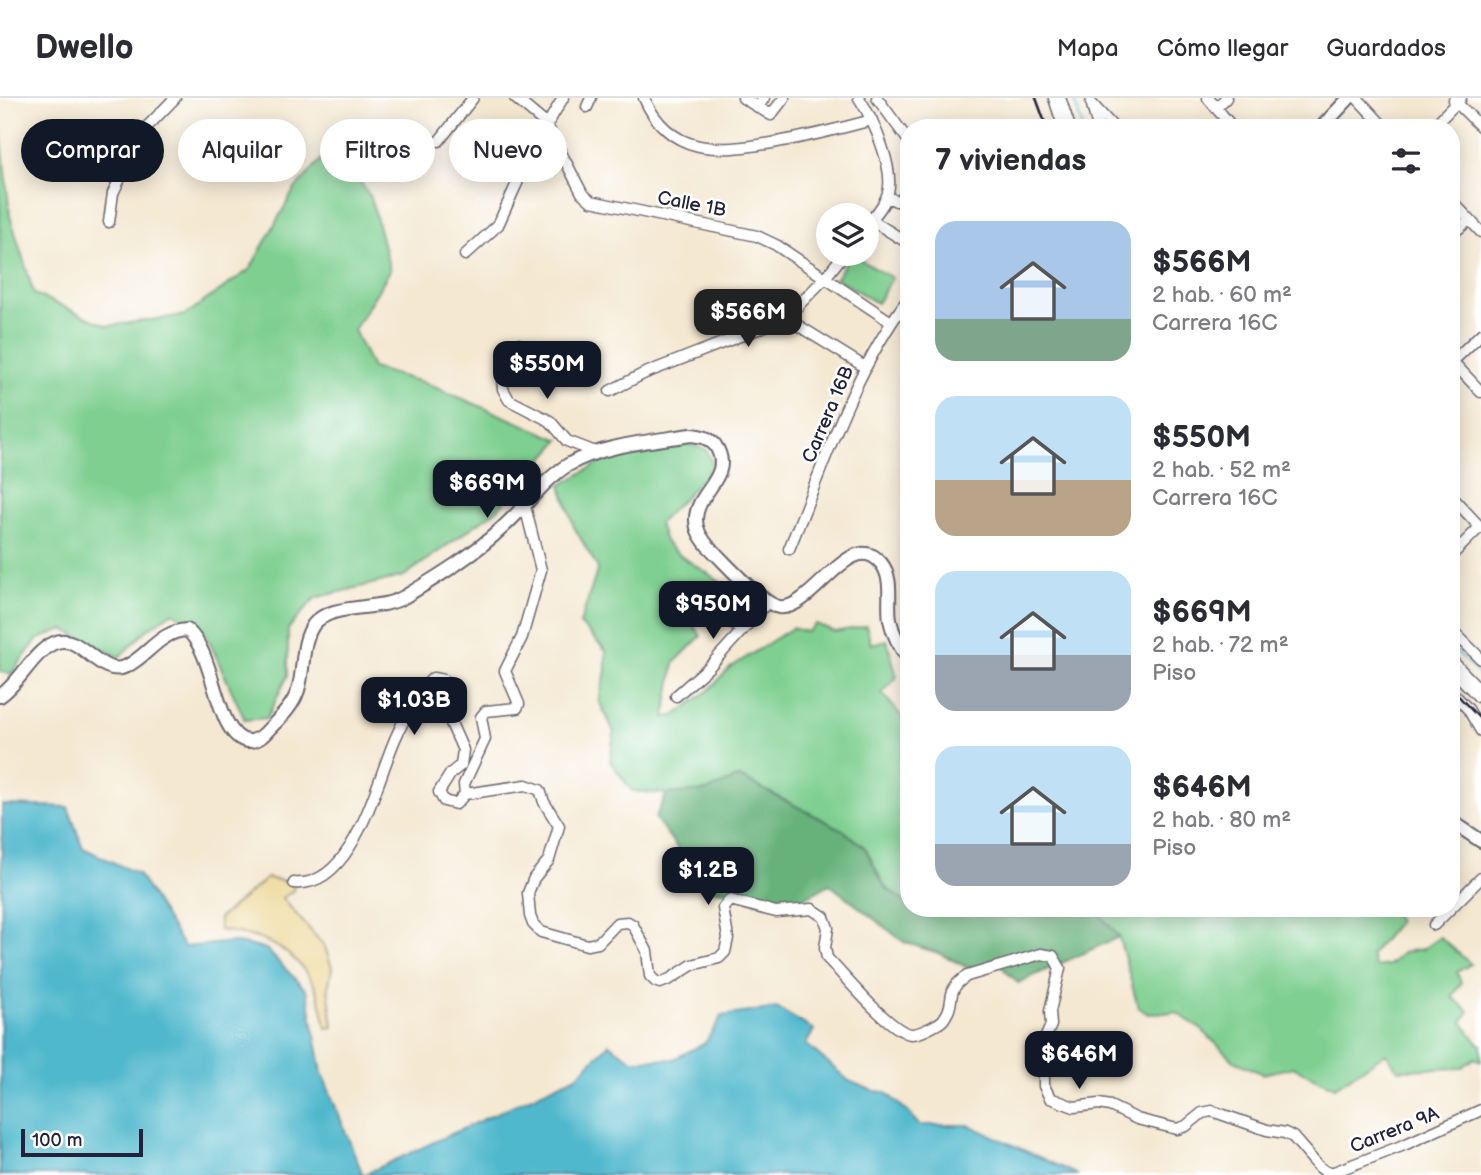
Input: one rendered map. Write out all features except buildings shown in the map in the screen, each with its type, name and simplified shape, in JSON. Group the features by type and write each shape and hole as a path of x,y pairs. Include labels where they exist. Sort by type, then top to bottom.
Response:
{"main road":[{"path":"1057,98 1064,119"},
{"path":"1460,673 1481,695"}],"street":[{"path":"109,222 113,194 143,131 174,98"},
{"path":"439,141 473,98"},
{"name":"Calle 1B","path":"515,98 541,119"},
{"path":"550,119 563,98"},
{"path":"644,98 659,123 671,135 705,148 740,149 796,139 872,120"},
{"path":"743,98 761,102 771,115 784,98"},
{"path":"859,98 872,120 889,176 888,197 879,209"},
{"path":"877,98 900,129"},
{"path":"1208,98 1225,119"},
{"path":"1216,108 1226,98"},
{"path":"1329,119 1349,98"},
{"path":"1357,98 1377,119"},
{"path":"1439,119 1456,99 1481,127"},
{"path":"1090,100 1095,119"},
{"path":"1090,100 1106,119"},
{"name":"Calle 1B","path":"567,163 582,193 591,201 757,236 776,245 891,322"},
{"path":"465,255 498,225 518,182"},
{"path":"888,197 893,201 900,199"},
{"path":"1460,210 1481,232"},
{"path":"1460,228 1469,220"},
{"path":"879,228 900,239"},
{"path":"610,391 652,370 786,318 834,266"},
{"name":"Carrera 16B","path":"789,549 864,368 900,310"},
{"path":"786,318 864,368"},
{"path":"1460,354 1481,334"},
{"path":"518,344 502,379 502,389 509,400 550,421 567,441 598,453"},
{"path":"1460,371 1481,392"},
{"path":"0,696 9,690 52,643 63,640 73,643 104,665 115,669 127,666 164,637 176,631 187,630 196,637 205,654 226,723 239,738 254,741 262,736 293,701 298,689 309,633 316,622 338,611 387,604 402,598 477,549 567,466 598,453 691,435 712,441 720,454 721,465 715,482 697,510 695,521 707,545 767,603 780,608 802,601 845,560 859,555 871,555 879,560 885,569 890,619 900,647"},
{"path":"1460,505 1481,527 1460,547"},
{"path":"294,883 319,877 341,860 355,841 372,804 396,738 423,687 433,678 444,680 451,723 463,750 461,765 451,773 439,792 444,801 456,804 465,794 464,785 485,739 481,717 486,711 509,710 517,708 519,704 505,671 522,637 541,570 525,506"},
{"path":"676,696 709,667 767,603"},
{"path":"698,615 726,618 742,631"},
{"path":"1460,638 1481,659"},
{"path":"1460,701 1481,731"},
{"name":"Carrera 9A","path":"465,794 526,785 540,790 559,826 549,860 534,878 528,893 533,924 541,932 587,944 598,943 617,923 628,922 633,925 647,951 650,976 660,983 692,965 719,958 729,937 723,908 730,900 776,912 812,909 824,917 828,928 825,948 827,958 894,1028 910,1034 924,1031 942,1022 948,1014 952,990 967,976 1041,954 1053,956 1060,968 1050,1011 1051,1025 1044,1041 1044,1086 1050,1098 1074,1107 1099,1104 1110,1106 1137,1119 1177,1129 1186,1126 1202,1113 1212,1111 1293,1137 1326,1172 1334,1172 1481,1110"},
{"path":"1460,827 1481,841"},
{"path":"1460,899 1481,878"},
{"path":"1434,925 1442,917"}],"green space":[{"path":"0,125 10,216 34,294 108,326 185,315 250,269 294,190 301,182 306,182 306,177 320,161 320,182 360,182 371,198 390,270 354,330 372,368 425,383 560,440 498,509 404,576 315,598 288,629 288,675 267,718 245,720 206,634 173,612 148,629 119,657 63,629 37,640 11,674 0,671"},
{"path":"844,266 872,266 892,278 877,303 836,278"},
{"path":"686,444 706,449 714,467 659,523 664,540 673,550 722,584 690,620 701,636 674,663 665,717 674,716 709,690 730,668 792,628 807,632 816,624 835,632 866,626 871,644 887,640 897,677 882,693 900,715 900,898 885,887 865,848 843,830 740,777 707,792 667,794 632,791 610,761 614,732 599,701 606,671 606,651 580,624 598,568 574,527 561,485 605,460"},
{"path":"739,777 843,830 865,848 885,887 900,898 900,917 1102,917 1119,937 1018,983 994,959 974,971 941,954 904,942 829,884 794,902 784,904 765,903 730,892 712,890 699,877 655,818 667,794 707,791"},
{"path":"1102,917 1396,917 1398,922 1371,955 1375,967 1389,965 1404,952 1423,949 1440,937 1471,964 1457,972 1461,983 1452,997 1469,1011 1462,1022 1481,1044 1481,1061 1475,1058 1461,1068 1398,1070 1386,1053 1335,1087 1293,1067 1263,1074 1234,1061 1202,1030 1176,1012 1148,1014 1138,1007 1119,937"}],"sand":[{"path":"267,878 294,883 293,891 282,898 325,947 332,968 328,988 333,1027 326,1028 316,990 305,972 286,952 262,940 219,930 219,918"}],"water":[{"path":"2,805 68,807 83,848 138,874 184,947 233,942 266,949 307,991 322,1073 363,1175 0,1175"},
{"path":"777,1008 814,1030 806,1044 849,1081 874,1091 885,1092 919,1125 969,1125 1078,1175 363,1175 577,1076 609,1044 633,1060 674,1059 705,1043 722,1016"}],"waterway":[{"path":"1073,98 1080,119"},
{"path":"1460,655 1481,677"}],"railway":[{"path":"1036,98 1044,119"},
{"path":"1460,698 1481,720"}]}
